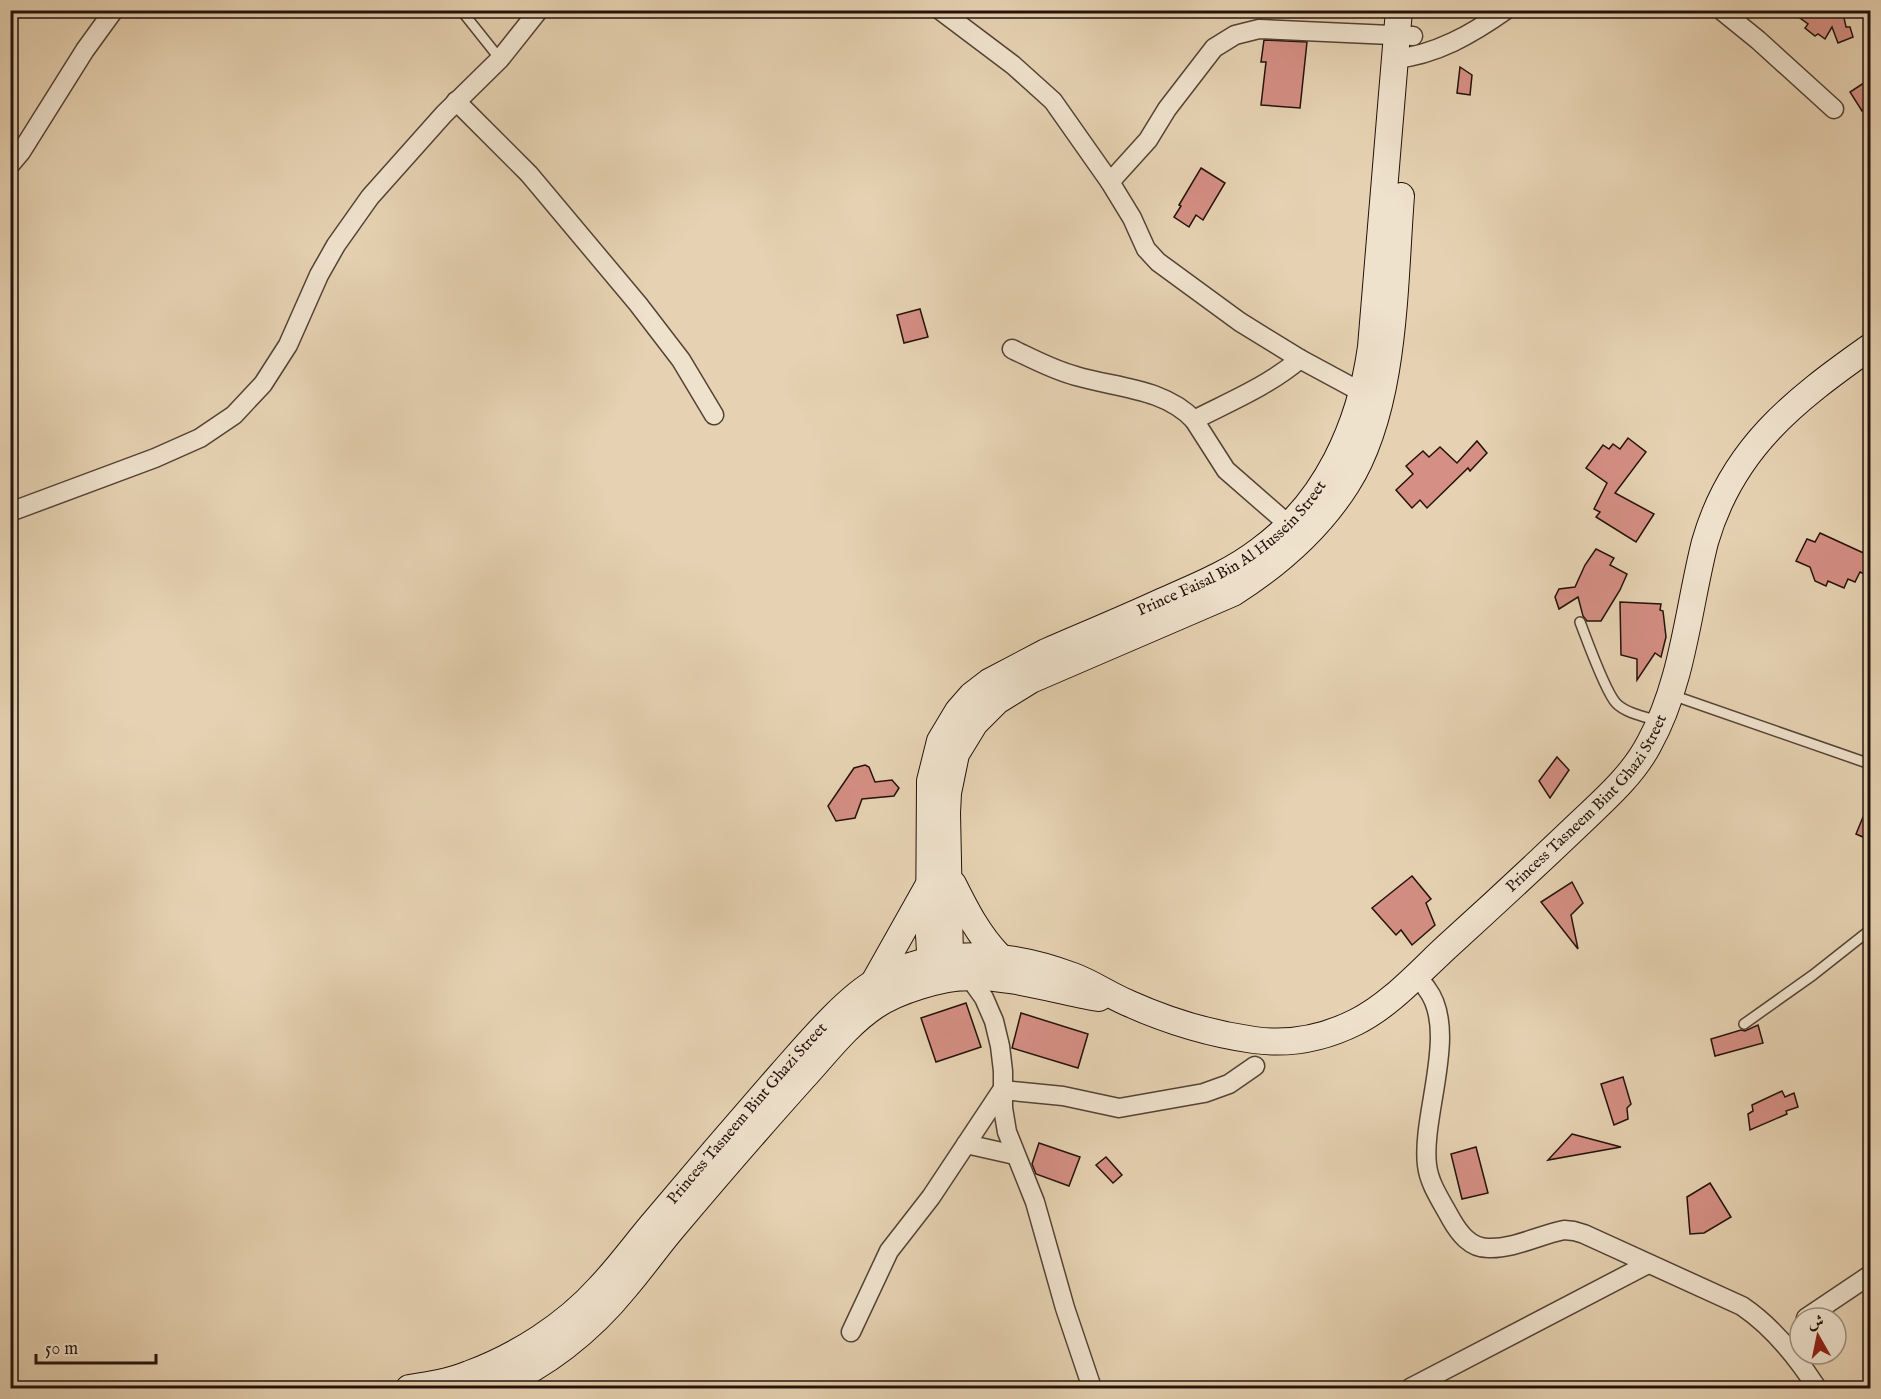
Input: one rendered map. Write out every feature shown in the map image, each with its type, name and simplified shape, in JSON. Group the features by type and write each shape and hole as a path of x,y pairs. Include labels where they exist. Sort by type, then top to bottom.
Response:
{"main road":[{"name":"Prince Faisal Bin Al Hussein Street","path":"939,969 938,880 930,781 940,741 972,695 989,682 1046,652 1219,577 1262,549 1289,525 1324,481 1337,459 1352,428 1363,393 1371,347 1403,39 1417,10"},
{"name":"Prince Faisal Bin Al Hussein Street","path":"938,880 952,768 965,736 984,713 1004,696 1031,680 1233,593 1298,544 1329,509 1347,484 1363,452 1374,420 1387,362 1391,330 1403,39"},
{"name":"Princess Tasneem Bint Ghazi Street","path":"409,1389 467,1376 491,1365 523,1348 578,1309 601,1286 803,1049 844,1007 874,982 895,972 939,969 999,956 1043,966 1076,977 1128,1003 1207,1031 1259,1041 1285,1042 1322,1035 1353,1024 1398,993 1599,805 1639,760 1661,722 1672,695 1705,542 1713,517 1731,480 1779,418 1819,383 1870,346"},
{"path":"874,982 938,880 984,941 999,956"},
{"name":"Princess Tasneem Bint Ghazi Street","path":"492,1389 552,1355 585,1330 624,1290 665,1237 792,1091 872,1008 939,969 969,977 1006,979 1128,1003"}],"street":[{"path":"10,165 21,152 85,50 114,10"},
{"path":"10,512 75,490 155,458 200,438 234,415 263,384 288,345 319,275 336,245 370,196 456,101 500,59 539,10"},
{"path":"940,10 999,54 1043,91 1062,112 1110,182 1132,218 1146,249 1158,262 1240,322 1300,360 1363,393"},
{"path":"1110,182 1148,140 1167,109 1214,48 1225,40 1259,29 1448,44 1480,28 1506,10"},
{"path":"1721,10 1758,40 1834,109"},
{"path":"456,101 528,174 638,304 681,360 714,415"},
{"path":"1012,349 1073,375 1147,392 1185,410 1194,420 1226,471 1289,525"},
{"path":"1194,420 1260,387 1284,373 1300,360"},
{"path":"1415,976 1428,990 1435,1006 1440,1030 1426,1148 1428,1171 1431,1182 1459,1233 1477,1246 1488,1248 1502,1247 1551,1232 1574,1231 1742,1306 1758,1317 1782,1342 1817,1389"},
{"path":"969,977 984,998 994,1021 1003,1071 1004,1120 1015,1155 1035,1202 1057,1281 1092,1389"},
{"path":"1002,1089 1063,1096 1119,1108 1204,1093 1229,1084 1255,1066"},
{"path":"851,1332 890,1251 931,1197 1002,1089"},
{"path":"966,1144 1015,1155"},
{"path":"1410,1389 1648,1264"},
{"path":"1824,1306 1870,1275"},
{"path":"1782,1342 1788,1336"}],"lane":[{"path":"461,10 500,59"},
{"path":"1580,622 1616,704 1626,710 1661,722"},
{"path":"1672,695 1870,764"},
{"path":"1744,1024 1813,975 1870,930"}],"building":[{"path":"1789,10 1843,10 1841,14 1843,13 1846,27 1850,27 1853,37 1838,43 1832,27 1825,39 1818,34 1815,36 1805,28 1808,24"},
{"path":"1264,40 1307,42 1300,108 1261,105 1266,62 1261,62"},
{"path":"1460,67 1472,75 1470,95 1457,93"},
{"path":"1870,79 1870,106 1862,111 1850,92"},
{"path":"1201,168 1225,183 1203,220 1196,215 1189,227 1174,217"},
{"path":"920,309 928,337 904,343 897,315"},
{"path":"1628,438 1646,452 1615,493 1654,514 1636,542 1596,517 1600,512 1594,509 1607,483 1586,468 1603,445 1609,449 1613,444 1620,449"},
{"path":"1477,441 1487,453 1427,508 1420,500 1412,508 1396,490 1413,474 1406,466 1423,451 1429,457 1440,447 1457,463"},
{"path":"1820,533 1870,556 1864,574 1860,572 1855,582 1848,579 1844,588 1828,581 1826,586 1815,581 1810,567 1796,561 1807,539 1815,542"},
{"path":"1596,549 1614,558 1610,565 1627,574 1601,621 1587,621 1583,616 1578,597 1559,609 1555,597 1559,589 1575,587 1585,565"},
{"path":"1620,602 1661,604 1660,610 1663,611 1666,637 1661,657 1655,653 1637,680 1637,659 1621,655"},
{"path":"1557,757 1569,770 1550,798 1539,781"},
{"path":"865,765 869,767 875,782 892,780 899,788 894,796 862,799 855,818 836,821 828,806 854,768"},
{"path":"1870,800 1870,840 1856,834"},
{"path":"1412,876 1431,899 1426,903 1435,925 1412,945 1401,930 1396,935 1372,908"},
{"path":"1572,882 1583,903 1571,915 1578,949 1541,902"},
{"path":"966,1003 981,1047 936,1062 921,1018"},
{"path":"1021,1013 1088,1034 1078,1068 1012,1048"},
{"path":"1758,1025 1763,1043 1715,1056 1711,1039 1741,1030 1745,1031"},
{"path":"1623,1077 1631,1104 1627,1108 1628,1119 1614,1125 1601,1084"},
{"path":"1782,1091 1785,1097 1794,1093 1798,1107 1750,1130 1748,1114 1753,1111 1752,1105"},
{"path":"1572,1134 1621,1147 1548,1160"},
{"path":"1039,1143 1080,1157 1069,1186 1036,1174 1032,1164"},
{"path":"1476,1147 1488,1193 1462,1199 1451,1154"},
{"path":"1106,1157 1122,1175 1113,1183 1096,1165"},
{"path":"1710,1183 1731,1217 1704,1233 1690,1234 1687,1197"}]}
